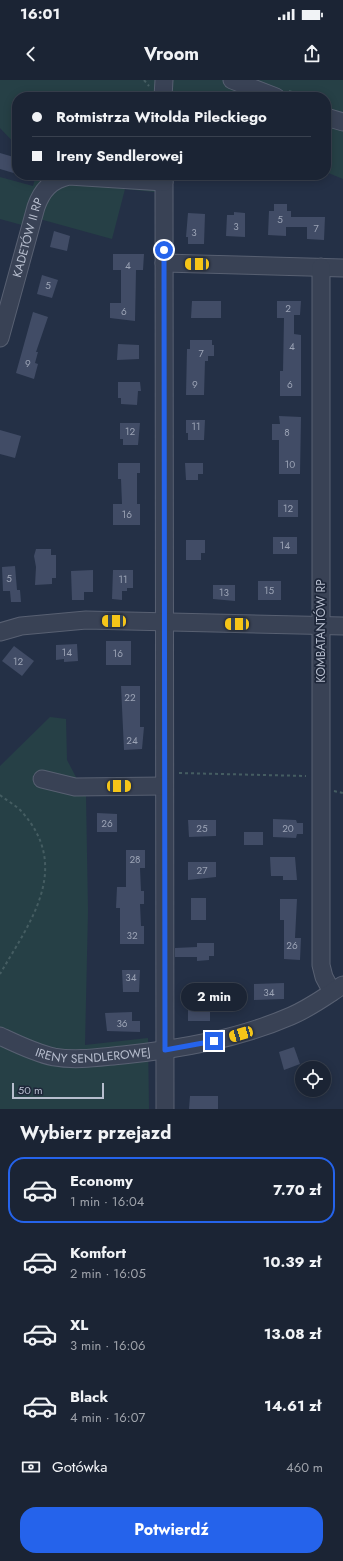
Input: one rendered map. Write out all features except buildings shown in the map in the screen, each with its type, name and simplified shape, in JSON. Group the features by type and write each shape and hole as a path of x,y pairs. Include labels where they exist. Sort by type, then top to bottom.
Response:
{"street":[{"path":"163,92 164,80"},
{"path":"232,80 263,92"},
{"path":"331,118 343,122"},
{"name":"KADETÓW II RP","path":"0,338 36,207 40,196 47,186 56,180"},
{"path":"164,180 165,1109"},
{"path":"164,263 343,268"},
{"name":"KOMBATANTÓW RP","path":"321,267 322,965 324,977 337,989"},
{"path":"0,633 21,626 48,622 86,620 343,626"},
{"path":"42,779 75,787 164,779"},
{"name":"IRENY SENDLEROWEJ","path":"0,1036 33,1051 53,1057 71,1059 165,1050 191,1046 252,1031 292,1016 314,1005 337,989"}],"path":[{"path":"164,779 321,775"},
{"path":"0,795 22,811 40,837 45,863 44,888 35,911 0,974"}],"green space":[{"path":"0,80 343,80 343,179 331,174 331,92 12,92 12,141 0,128"},
{"path":"0,177 33,186 35,180 173,180 173,194 125,189 112,239 25,215 22,225 0,219"},
{"path":"50,717 66,719 67,760 86,796 88,911 85,1045 148,1038 149,1109 0,1109 0,766"}],"route":[{"path":"164,250 165,1050 214,1041"}]}
